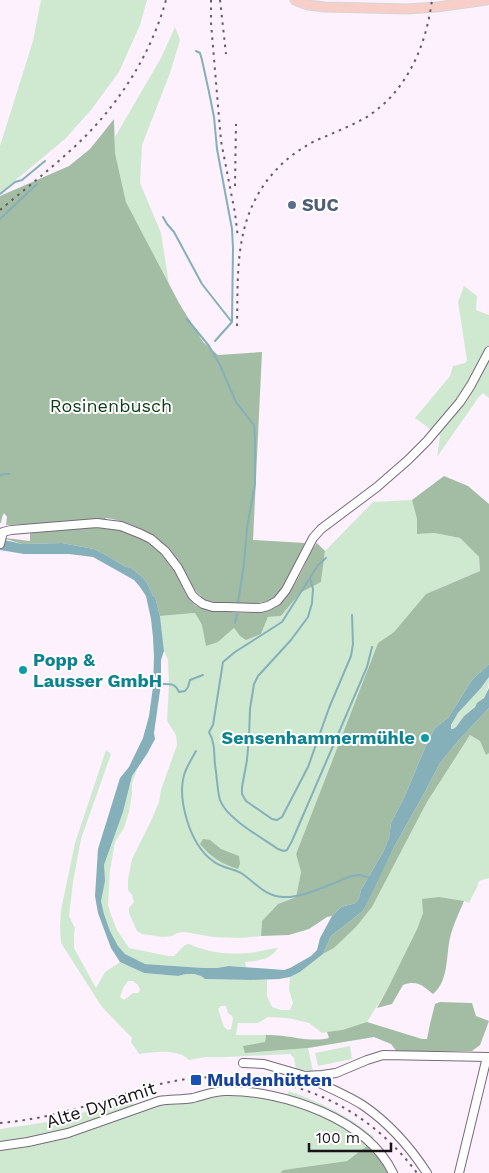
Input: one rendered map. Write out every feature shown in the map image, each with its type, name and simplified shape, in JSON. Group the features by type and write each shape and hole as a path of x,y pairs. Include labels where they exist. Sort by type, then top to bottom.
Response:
{"main road":[{"path":"295,0 308,5 325,7 407,9 486,0"}],"street":[{"path":"1,542 3,532 92,523 121,526 155,542 178,568 192,595 203,604 213,607 260,608 268,606 277,601 286,590 313,538 321,529 377,487 427,441 460,402 489,351"},
{"path":"305,1076 336,1073 383,1055 488,1057 459,1173"},
{"path":"242,1063 264,1064 305,1076 363,1106 388,1124 409,1147 427,1173"},
{"name":"Alte Dynamit","path":"0,1146 68,1133 167,1099 192,1098 216,1091 239,1091 280,1097 316,1109 336,1119 373,1146 385,1158 393,1173"}],"green space":[{"path":"41,0 147,0 140,25 119,72 91,110 65,139 0,193 0,146 33,41"},
{"path":"175,27 180,40 170,73 142,145 140,183 161,233 169,284 126,202 115,153 115,137 161,58"},
{"name":"Rosinenbusch","path":"114,119 115,153 126,202 179,303 203,342 218,355 262,352 253,540 305,543 284,586 272,599 265,602 223,603 200,598 201,596 193,587 177,560 161,542 141,529 118,520 106,518 105,520 30,526 28,524 6,525 7,517 4,513 0,523 0,196 69,166 90,149"},
{"path":"464,286 477,296 476,310 489,315 489,398 483,393 478,398 437,457 440,436 415,418 450,376 453,366 465,363 467,360 458,302"},
{"path":"444,476 468,486 489,504 489,664 472,680 448,718 435,728 391,823 389,838 383,852 361,890 356,903 341,907 332,916 327,917 309,929 289,935 261,936 262,921 278,904 296,897 301,872 296,854 378,643 394,632 426,594 480,571 479,557 460,538 434,533 417,534 417,519 412,500"},
{"path":"412,500 417,519 417,534 434,533 460,538 479,557 480,571 426,594 394,632 378,643 296,854 301,872 296,897 278,904 262,921 261,936 240,938 213,937 185,932 163,937 142,934 137,931 129,913 129,908 134,902 128,890 132,859 159,802 161,790 177,745 176,735 167,721 168,660 164,651 160,616 195,613 202,625 218,642 234,628 240,636 261,634 268,617 281,616 300,593 321,582 325,551 373,502"},
{"path":"97,527 122,531 144,540 154,547 170,565 186,595 192,602 201,608 209,610 250,612 266,611 275,608 292,589 317,543 325,551 321,582 300,593 281,616 268,617 261,634 246,640 234,628 218,642 206,646 202,625 195,613 160,616 155,597 147,583 131,568 94,549 62,543 22,544 6,539 30,541 31,533"},
{"path":"489,677 489,684 483,699 463,717 455,728 451,729 458,713"},
{"path":"489,708 489,753 486,755 480,741 470,735 427,802 372,907 356,927 334,948 323,954 331,936 363,911 394,847 440,763"},
{"path":"470,735 480,741 486,754 489,753 489,878 479,881 469,903 464,901 423,913 387,990 367,1022 342,1030 322,1033 309,1023 288,1018 268,1017 258,1023 238,1023 236,1035 266,1035 265,1042 245,1053 308,1048 313,1071 296,1070 294,1058 290,1054 205,1057 189,1060 172,1052 139,1054 131,1042 132,1038 102,1007 61,943 61,910 75,843 106,750 111,754 81,839 69,916 75,928 74,948 96,988 105,972 120,962 144,973 178,976 194,974 205,979 267,980 267,996 272,1007 290,1010 293,1003 289,990 290,977 334,948 356,927 372,907 427,802","holes":["128,981 133,981 140,990 124,1000 120,997","221,1006 226,1006 228,1013 232,1016 231,1029 228,1030 224,1027 218,1009"]},
{"path":"138,767 132,783 129,812 124,828 115,842 110,870 108,905 117,930 129,948 174,956 185,945 189,944 210,951 232,954 278,948 271,955 263,959 245,962 246,967 203,968 145,964 125,954 118,946 110,931 101,901 104,865 123,812 132,776"},
{"path":"203,839 210,840 221,849 239,856 240,864 238,869 226,865 208,853 200,844"},
{"path":"439,897 464,901 451,933 442,982 433,994 416,983 403,985 392,1004 377,1008 417,929 423,913 422,899"},
{"path":"440,1002 472,1003 476,1016 489,1021 480,1045 472,1051 397,1052 391,1044 374,1037 308,1048 245,1053 243,1046 265,1042 266,1035 313,1040 329,1038 327,1032 342,1030 367,1022 427,1039 435,1004"},
{"path":"350,1046 352,1059 318,1066 315,1053"},
{"path":"212,1090 286,1097 289,1091 334,1110 355,1122 374,1137 368,1145 347,1161 283,1170 280,1173 0,1173 0,1129 54,1121 132,1098 134,1106"},
{"path":"368,1145 385,1162 389,1173 280,1173 283,1170 347,1161"}],"water":[{"path":"0,539 22,544 62,543 94,549 131,568 147,583 155,597 160,616 164,651 161,660 161,684 154,733 155,739 132,776 123,812 104,865 105,881 101,901 110,931 118,946 125,954 145,964 203,968 229,966 284,970 311,956 317,950 320,938 332,916 341,907 356,903 359,898 361,890 383,852 389,838 391,823 435,728 448,718 472,680 489,664 489,677 458,713 451,725 451,729 456,727 464,716 484,698 489,688 489,708 440,763 394,847 363,911 331,936 323,954 300,972 290,977 279,979 205,979 194,974 178,976 144,973 120,962 111,948 98,913 95,896 98,849 120,778 129,767 143,738 149,716 153,687 154,657 151,619 146,596 134,580 93,557 69,554 24,554 0,550"}],"waterway":[{"path":"196,51 200,53 209,92 217,149 232,229 232,322 215,341"},
{"path":"0,194 15,182 22,180 45,161"},
{"path":"0,219 37,184"},
{"path":"163,217 174,232 202,284 231,321"},
{"path":"187,319 209,346 220,365 236,402 254,425 255,484 247,528 238,603"},
{"path":"0,475 5,474"},
{"path":"326,558 318,565 282,622 235,652 223,662 213,725 209,732 213,744 219,796 224,807 237,821 278,849 287,850 292,841 367,667 372,647"},
{"path":"310,578 313,589 308,617 291,640 258,676 254,684 250,709 247,760 242,794 246,801 272,819 277,820 282,817 308,767 329,708 351,656 353,644 352,615"},
{"path":"235,623 237,614"},
{"path":"161,684 170,684 179,692 185,691 190,680 203,675"},
{"path":"196,751 185,772 182,795 184,807 187,820 198,844 205,854 216,863 241,873 271,894 283,897 317,890 353,876 360,875 370,878"}],"railway":[{"path":"0,210 71,150 102,118 129,82 141,62 151,42 166,0"},
{"path":"211,0 211,23 221,141 238,238"},
{"path":"220,0 226,54"},
{"path":"237,326 241,246 249,215 260,190 273,173 298,151 368,116 376,111 396,91 418,55 427,28 432,0"},
{"path":"235,186 236,124"},
{"path":"0,1123 59,1113 178,1080 211,1077 248,1078 276,1082 304,1090 329,1100 354,1114 377,1130 398,1150 417,1173"}],"place":[{"name":"SUC","path":"292,205"},
{"name":"Popp & Lausser GmbH","path":"23,670"},
{"name":"Sensenhammermühle","path":"425,738"},
{"name":"Muldenhütten","path":"196,1080"}]}
